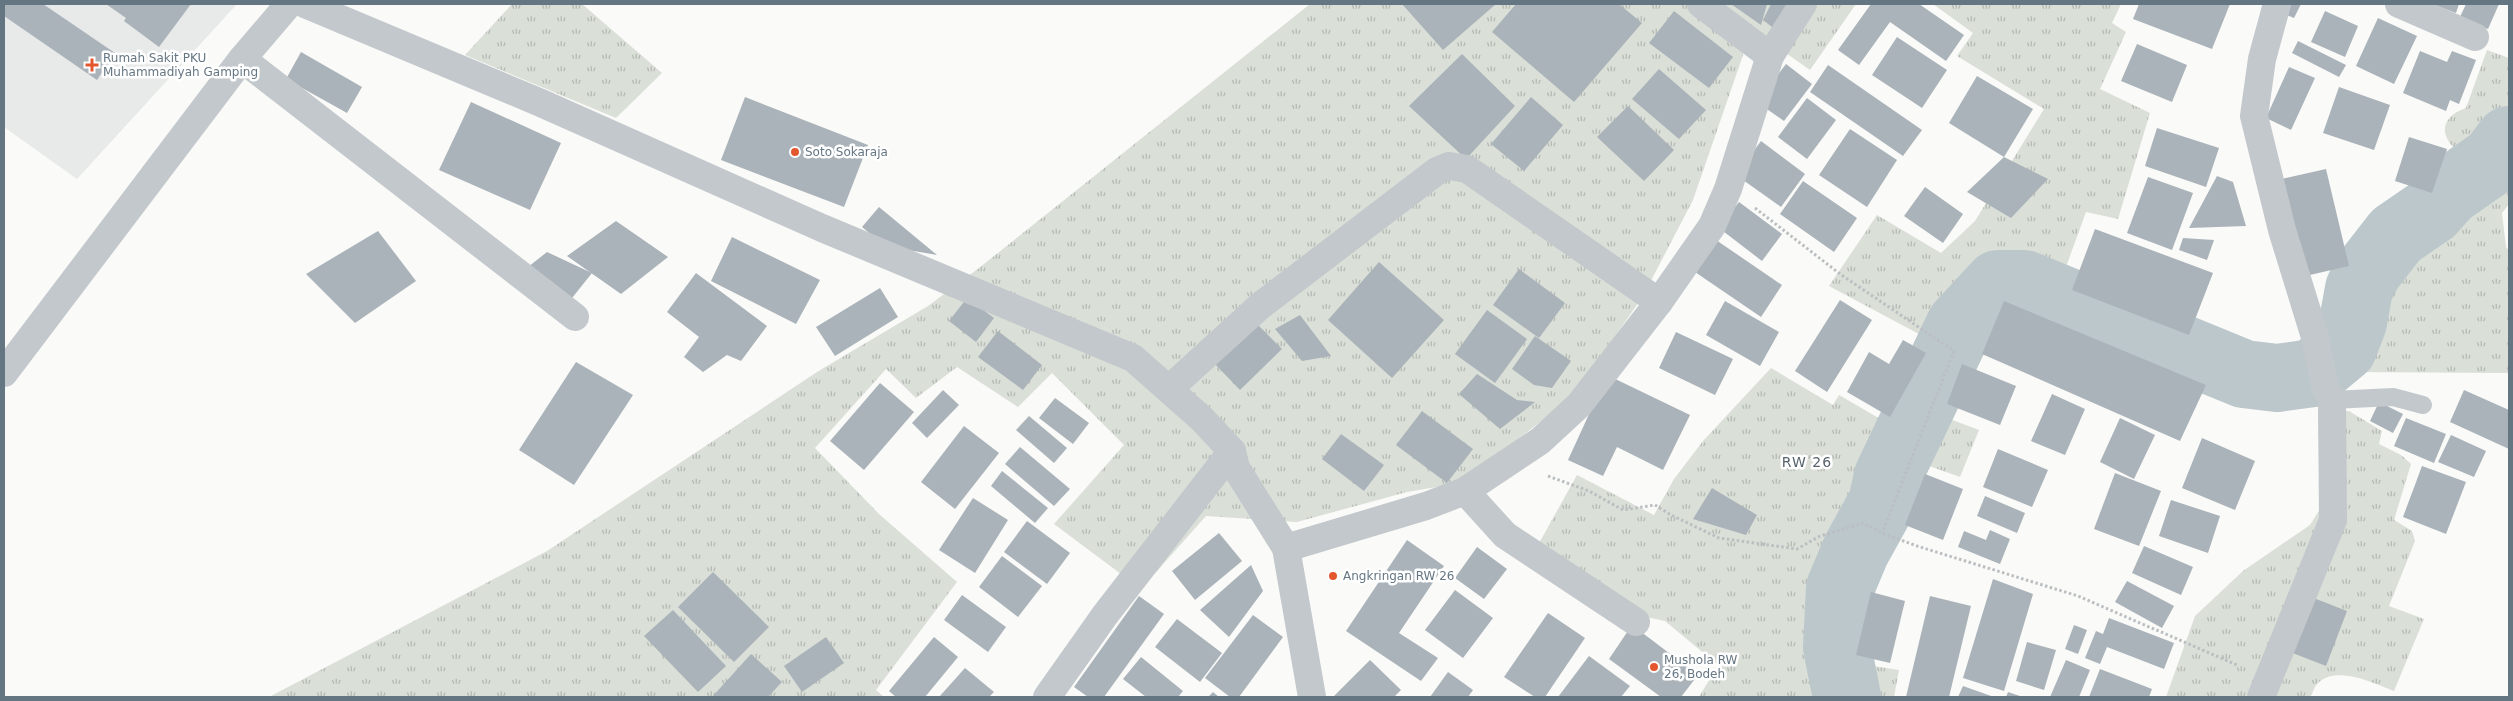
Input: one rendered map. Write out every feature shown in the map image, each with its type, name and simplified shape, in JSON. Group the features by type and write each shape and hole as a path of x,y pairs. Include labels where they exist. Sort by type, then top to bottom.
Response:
{"street":[{"path":"4,373 242,59 288,4"},
{"path":"305,4 542,103 822,228 1133,358 1202,419 1232,451 1236,468 1286,548 1312,697"},
{"path":"1701,4 1770,56"},
{"path":"1286,548 1426,506 1465,491 1520,456 1579,405 1660,302 1712,226 1728,189 1770,56 1803,4"},
{"path":"2264,688 2333,520 2333,397 2282,230 2254,116 2262,59 2276,4"},
{"path":"2398,4 2475,37"},
{"path":"242,59 575,317"},
{"path":"1168,390 1260,306 1437,171 1449,166 1467,169 1660,302"},
{"path":"1053,695 1106,615 1232,451"},
{"path":"1465,491 1505,535 1636,622"}],"lane":[{"path":"2333,397 2393,398 2423,405"}],"path":[{"path":"1728,189 1801,242 1840,274 1954,351 1882,533"},
{"path":"1520,456 1531,469 1589,491 1623,510 1655,505 1671,516 1718,538 1798,549 1820,536 1863,523 1882,533 2078,596 2264,688"}],"shaded area":[{"name":"Rumah Sakit PKU Muhammadiyah Gamping","path":"4,4 237,4 77,179 4,127"}],"green space":[{"path":"512,4 582,4 662,73 616,118 465,55"},
{"path":"1310,4 1856,4 1810,70 1752,29 1693,200 1643,296 1575,394 1473,475 1437,487 1407,492 1297,522 1206,516 1141,589 1054,524 1124,445 1052,373 1018,407 957,367 916,398 886,369 815,448 879,514 957,582 876,690 884,697 269,697 547,551 817,372 928,306 979,268"},
{"path":"1933,4 2121,4 2112,23 2126,32 2100,89 2150,113 2118,219 2086,212 2059,286 2017,269 2004,268 1993,271 1963,298 1932,341 1829,286 1877,215 1941,253 1975,221 2044,109 1957,56 1973,33"},
{"path":"2487,50 2509,58 2509,204 2502,213 2506,247 2509,251 2509,373 2351,372 2364,344 2369,291 2383,266 2433,221 2455,149 2446,137 2446,125 2452,115 2466,108"},
{"path":"1771,368 1833,405 1839,395 1894,427 1907,403 1979,430 1960,477 1918,462 1914,469 1897,523 1875,552 1863,573 1848,651 1853,663 1899,670 1894,697 1699,697 1718,665 1665,621 1646,617 1538,545 1577,475 1654,515 1674,479 1703,441"},
{"path":"2349,411 2382,431 2379,444 2401,455 2411,464 2394,520 2412,531 2415,541 2389,606 2424,619 2394,691 2366,680 2344,675 2325,678 2317,684 2310,697 2166,697 2195,616 2243,571 2310,525 2320,509 2318,412"}],"building":[{"path":"4,4 43,4 115,53 97,80 4,16"},
{"path":"106,4 191,4 159,47 124,21 126,18"},
{"path":"1402,4 1496,4 1443,50"},
{"path":"1516,4 1619,4 1642,23 1574,102 1492,32"},
{"path":"1731,4 1767,4 1761,25"},
{"path":"1771,4 1799,4 1781,34 1763,20"},
{"path":"1871,4 1919,4 1964,35 1946,61 1890,22 1859,65 1838,50"},
{"path":"2139,4 2230,4 2212,49 2133,19"},
{"path":"2278,4 2301,4 2294,18 2275,10"},
{"path":"2432,4 2459,4 2456,13"},
{"path":"2466,4 2499,4 2488,29 2460,17"},
{"path":"1674,11 1733,57 1709,88 1649,43"},
{"path":"2325,11 2358,26 2345,57 2311,42"},
{"path":"2378,18 2417,36 2394,84 2356,66"},
{"path":"1897,37 1947,70 1922,108 1872,75"},
{"path":"2298,41 2346,65 2339,77 2292,53"},
{"path":"2137,44 2187,65 2172,102 2121,81"},
{"path":"2420,51 2447,62 2452,51 2476,60 2459,104 2450,100 2446,111 2403,93"},
{"path":"301,52 362,87 347,113 286,79"},
{"path":"1462,54 1515,106 1466,159 1409,106"},
{"path":"1786,64 1812,84 1784,121 1757,102"},
{"path":"1828,65 1922,130 1903,156 1810,92"},
{"path":"2289,67 2315,78 2291,130 2266,118"},
{"path":"1659,69 1706,110 1679,139 1632,99"},
{"path":"1977,76 2033,109 2004,157 1949,123"},
{"path":"2339,87 2390,105 2374,150 2323,133"},
{"name":"Soto Sokaraja","path":"745,97 868,145 844,207 721,160"},
{"path":"1531,97 1563,125 1524,171 1491,144"},
{"path":"1807,98 1836,120 1807,159 1778,137"},
{"path":"471,102 561,143 530,210 439,170"},
{"path":"1628,106 1674,150 1644,181 1597,137"},
{"path":"2157,128 2219,148 2206,187 2145,166"},
{"path":"1850,129 1897,160 1867,207 1819,175"},
{"path":"2409,137 2447,149 2432,193 2395,181"},
{"path":"1761,141 1805,174 1781,207 1736,175"},
{"path":"2004,157 2048,179 2011,218 1967,192"},
{"path":"2326,169 2349,266 2301,277 2277,180"},
{"path":"2217,176 2233,182 2246,226 2189,228"},
{"path":"2148,177 2193,193 2172,250 2127,233"},
{"path":"1803,181 1857,218 1834,252 1780,214"},
{"path":"1925,187 1963,214 1943,243 1904,216"},
{"path":"1739,202 1782,234 1762,261 1719,228"},
{"path":"879,207 937,255 885,246 862,227"},
{"path":"616,221 668,257 621,294 567,256"},
{"path":"2095,229 2213,273 2189,335 2072,290"},
{"path":"378,231 416,281 355,323 306,274"},
{"path":"732,237 820,280 796,324 711,281"},
{"path":"2183,238 2214,240 2207,260 2179,250"},
{"path":"1716,240 1782,285 1761,317 1695,272"},
{"path":"547,252 592,273 572,298 528,267"},
{"path":"1379,262 1444,320 1392,378 1328,320"},
{"path":"1519,269 1565,303 1539,338 1493,305"},
{"path":"696,273 767,326 741,361 727,355 703,372 684,357 699,337 667,312"},
{"path":"880,288 898,317 835,356 816,327"},
{"path":"967,298 994,318 976,342 949,321"},
{"path":"1840,300 1872,320 1827,392 1795,371"},
{"path":"1725,301 1779,332 1760,366 1706,335"},
{"path":"2004,301 2206,385 2180,441 1982,354"},
{"path":"1487,310 1527,339 1495,383 1455,354"},
{"path":"1300,315 1331,356 1302,361 1275,329"},
{"path":"1257,324 1282,349 1240,390 1215,364"},
{"path":"998,331 1042,365 1023,390 978,357"},
{"path":"1676,332 1733,359 1715,395 1659,368"},
{"path":"1535,336 1571,361 1552,388 1534,385 1512,369"},
{"path":"1903,340 1926,353 1890,417 1847,392 1869,352 1889,364"},
{"path":"576,362 633,395 574,485 519,450"},
{"path":"1962,364 2016,386 2000,425 1947,404"},
{"path":"1477,374 1517,400 1535,402 1500,429 1459,394"},
{"path":"1607,375 1690,415 1663,470 1617,447 1603,476 1568,460"},
{"path":"880,383 914,412 864,470 830,441"},
{"path":"943,390 959,405 927,438 912,423"},
{"path":"2464,390 2509,410 2509,449 2450,422"},
{"path":"2052,394 2085,409 2065,455 2031,441"},
{"path":"1055,398 1089,423 1073,444 1039,418"},
{"path":"2379,402 2403,414 2393,433 2370,421"},
{"path":"1422,411 1473,449 1447,483 1396,445"},
{"path":"1029,416 1067,448 1054,463 1016,430"},
{"path":"2120,418 2155,435 2134,479 2100,462"},
{"path":"2406,418 2446,434 2434,463 2394,446"},
{"path":"964,426 999,453 955,509 921,482"},
{"path":"1341,434 1384,465 1364,491 1322,459"},
{"path":"2451,435 2486,451 2474,477 2438,462"},
{"path":"2202,438 2255,461 2235,510 2182,488"},
{"path":"1020,447 1070,489 1054,506 1005,464"},
{"path":"1998,449 2048,470 2032,507 1983,487"},
{"path":"2422,466 2466,482 2446,534 2403,517"},
{"path":"1002,471 1048,508 1035,523 991,486"},
{"path":"2115,473 2161,491 2139,546 2094,529"},
{"path":"1925,474 1963,489 1943,540 1905,525"},
{"path":"1712,488 1757,515 1746,535 1693,519"},
{"path":"1985,496 2025,513 2017,533 1977,516"},
{"path":"973,498 1008,520 975,573 939,550"},
{"path":"2171,500 2220,516 2208,553 2159,536"},
{"path":"1027,521 1070,553 1047,584 1004,552"},
{"path":"1990,530 2010,539 2000,564 1958,547 1964,531 1986,540"},
{"path":"1219,533 1242,561 1195,600 1172,571"},
{"path":"1407,540 1444,566 1399,633 1438,658 1421,681 1346,631"},
{"path":"2144,546 2193,567 2181,595 2132,573"},
{"path":"1477,547 1507,569 1484,599 1455,578"},
{"path":"1002,556 1042,586 1018,617 979,587"},
{"path":"1251,565 1263,591 1229,637 1200,610"},
{"path":"713,572 769,627 734,662 678,607"},
{"path":"1993,579 2033,594 2004,691 1963,678"},
{"path":"2127,581 2174,606 2162,628 2115,602"},
{"path":"1455,590 1493,618 1463,658 1425,630"},
{"path":"1871,592 1905,601 1890,663 1856,655"},
{"path":"962,595 1006,627 988,652 944,620"},
{"path":"1139,596 1164,614 1104,697 1088,697 1074,687"},
{"path":"1930,596 1971,606 1949,697 1906,697"},
{"path":"2311,597 2347,611 2326,666 2290,652"},
{"path":"673,610 726,666 698,692 644,636"},
{"path":"1548,613 1585,638 1545,697 1535,697 1504,677"},
{"path":"1253,615 1283,637 1239,697 1230,697 1205,678"},
{"path":"2109,618 2174,643 2164,669 2107,647 2100,664 2085,658 2096,631 2103,634"},
{"path":"1177,619 1222,653 1200,682 1155,647"},
{"name":"Mushola RW 26, Bodeh","path":"1632,625 1698,675 1681,697 1661,697 1609,659"},
{"path":"2074,625 2087,630 2078,654 2065,649"},
{"path":"826,637 844,663 802,692 784,666"},
{"path":"934,637 958,657 925,697 896,697 889,691"},
{"path":"2027,642 2056,650 2044,690 2016,681"},
{"path":"751,654 782,682 768,697 712,697"},
{"path":"1589,656 1630,686 1621,697 1558,697"},
{"path":"1141,657 1183,691 1178,697 1146,697 1123,679"},
{"path":"1370,660 1401,690 1394,697 1333,697"},
{"path":"2066,660 2090,670 2079,697 2050,697"},
{"path":"965,668 994,692 989,697 939,697"},
{"path":"2100,669 2152,689 2149,697 2089,697"},
{"path":"1448,672 1473,690 1468,697 1430,697"},
{"path":"1963,686 1994,697 1958,697"},
{"path":"1213,692 1219,697 1208,697"},
{"path":"2008,692 2023,697 2006,697"}],"waterway":[{"path":"1847,697 1837,647 1840,588 1856,550 1882,503 1888,476 1960,325 1998,284 2024,284 2244,374 2277,378 2313,373 2343,348 2353,322 2359,289 2368,271 2396,235 2431,211 2448,192 2494,160 2509,140"}],"place":[{"name":"Rumah Sakit PKU Muhammadiyah Gamping","path":"92,65"},
{"name":"Soto Sokaraja","path":"795,152"},
{"name":"Angkringan RW 26","path":"1333,576"},
{"name":"Mushola RW 26, Bodeh","path":"1654,667"}],"district":[{"name":"RW 26","path":"1807,462"}]}
